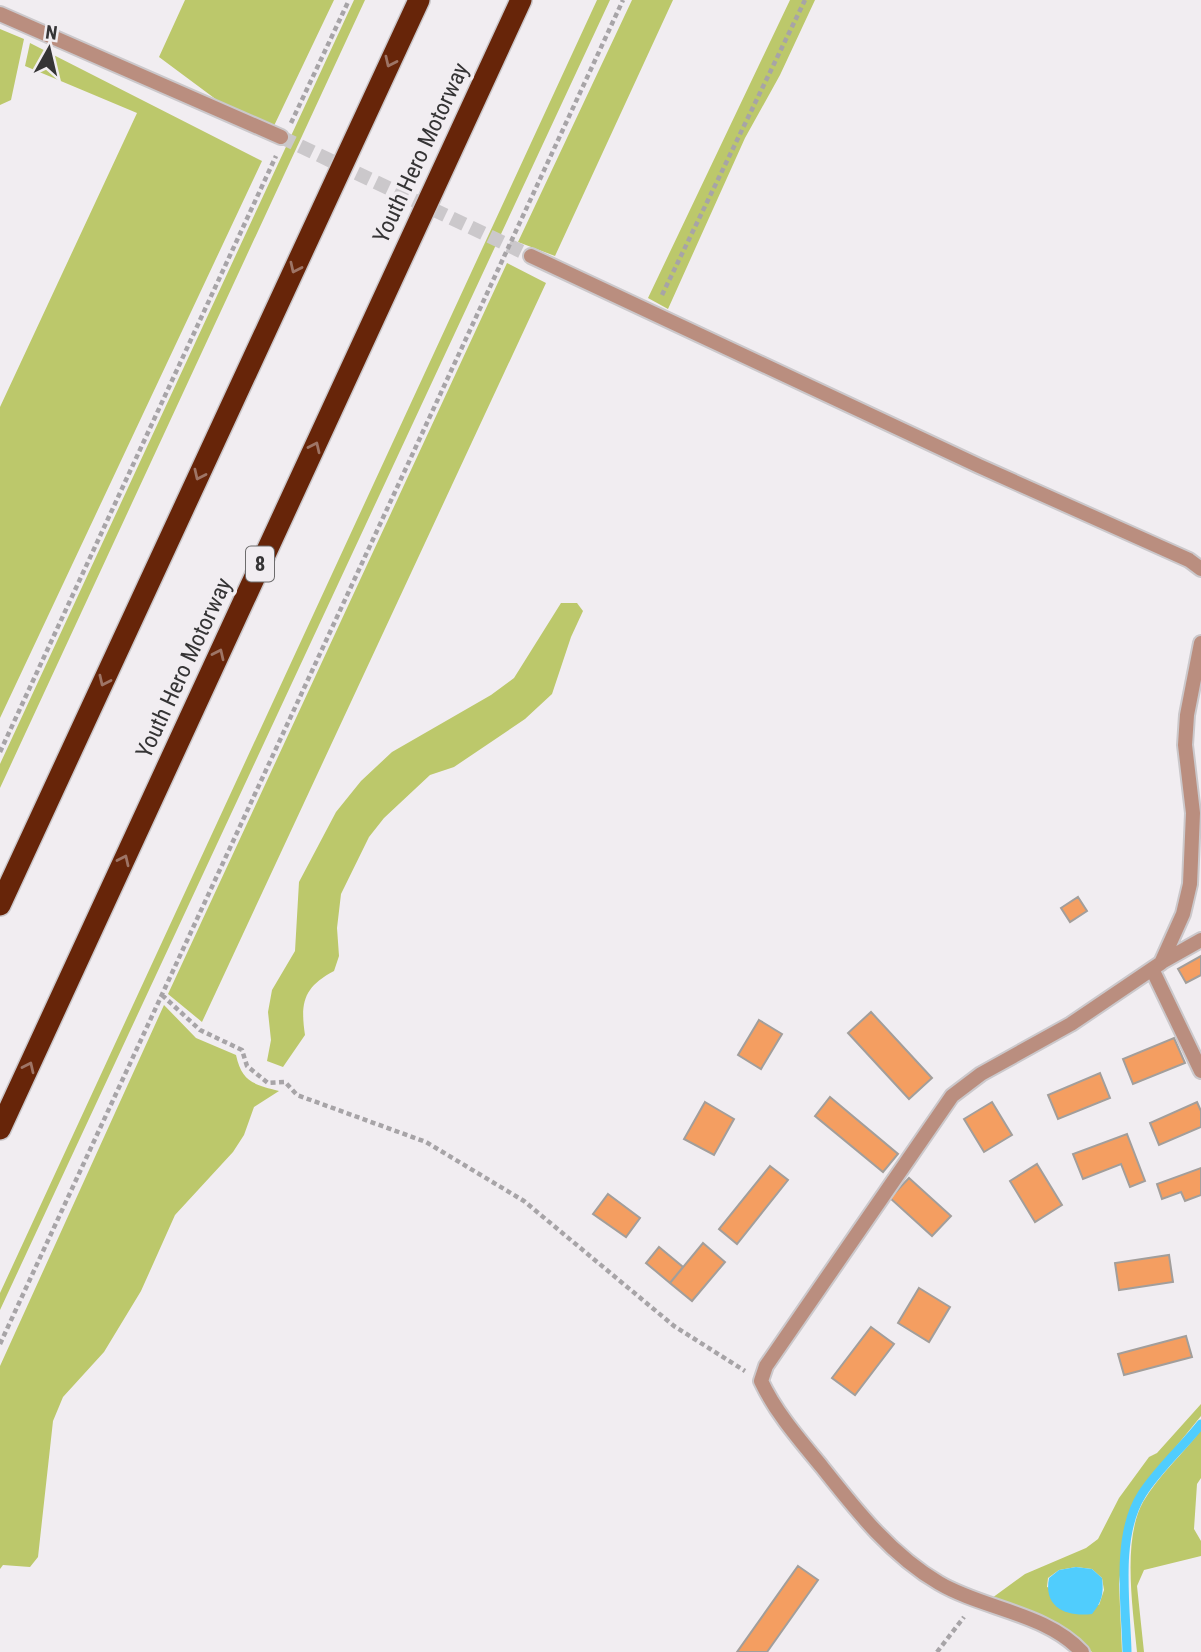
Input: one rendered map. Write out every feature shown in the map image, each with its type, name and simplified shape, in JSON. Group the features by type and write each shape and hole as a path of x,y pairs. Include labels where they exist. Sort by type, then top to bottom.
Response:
{"highway":[{"path":"0,905 419,0"},
{"name":"Youth Hero Motorway","path":"0,1129 521,0"}],"street":[{"path":"0,14 282,140"},
{"path":"531,256 1189,560 1201,569"},
{"path":"1156,966 1183,914 1190,884 1194,813 1185,745 1187,715 1201,643"},
{"path":"1082,1652 1052,1629 939,1583 899,1553 862,1518 773,1407 761,1381 766,1366 952,1096 981,1074 1072,1024 1156,966 1201,940"},
{"path":"1156,966 1201,1071"}],"path":[{"path":"0,752 349,0"},
{"path":"0,1344 623,0"},
{"path":"653,313 805,0"},
{"path":"162,995 200,1031 242,1050 247,1066 268,1083 285,1082 298,1095 425,1142 524,1201 674,1326 761,1381"},
{"path":"937,1652 977,1600"}],"green space":[{"path":"185,0 334,0 272,130 233,112 159,57"},
{"path":"354,0 365,0 0,788 0,764"},
{"path":"597,0 610,0 0,1310 0,1293"},
{"path":"632,0 673,0 555,256 518,242"},
{"path":"790,0 815,0 780,75 745,138 668,309 648,298"},
{"path":"0,29 24,39 11,100 0,105"},
{"path":"30,43 262,161 0,718 0,407 137,113 25,66"},
{"path":"507,263 546,283 202,1022 168,994"},
{"path":"561,603 577,603 583,611 571,637 552,694 525,719 454,767 430,775 384,818 369,837 341,894 337,928 339,956 334,971 316,983 306,997 303,1013 305,1035 283,1067 267,1061 271,1040 268,1012 272,990 295,951 299,882 336,812 361,781 392,752 491,695 514,678"},
{"path":"164,1005 196,1038 236,1055 242,1071 250,1080 279,1091 254,1107 244,1135 233,1152 175,1215 141,1291 104,1352 63,1397 53,1421 38,1557 30,1567 3,1565 0,1569 0,1366"},
{"path":"1201,1404 1201,1416 1139,1492 1125,1532 1119,1584 1122,1652 1092,1652 1069,1630 992,1598 1025,1574 1086,1548 1098,1539 1119,1498 1149,1457 1157,1453","holes":["1076,1567 1092,1569 1102,1578 1104,1590 1099,1605 1047,1587 1048,1578 1059,1570"]},
{"path":"1201,1430 1201,1478 1197,1484 1194,1529 1201,1541 1201,1556 1144,1570 1137,1586 1144,1652 1137,1652 1131,1555 1137,1518 1143,1502 1156,1483"}],"water":[{"path":"1076,1567 1092,1569 1102,1578 1101,1597 1092,1614 1066,1612 1053,1603 1050,1597 1049,1578 1059,1570"}],"building":[{"path":"1078,897 1087,911 1070,922 1061,908"},
{"path":"1201,956 1201,975 1186,983 1178,969"},
{"path":"871,1012 932,1078 909,1099 848,1033"},
{"path":"759,1020 782,1034 761,1069 738,1055"},
{"path":"1174,1038 1185,1063 1133,1084 1123,1059"},
{"path":"1100,1073 1110,1098 1058,1119 1048,1095"},
{"path":"830,1097 898,1154 883,1172 815,1116"},
{"path":"705,1102 734,1119 714,1155 684,1139"},
{"path":"992,1102 1012,1135 984,1152 964,1119"},
{"path":"1197,1102 1201,1111 1201,1127 1159,1145 1150,1123"},
{"path":"1127,1134 1145,1181 1130,1187 1121,1164 1083,1179 1073,1154"},
{"path":"1037,1164 1062,1205 1035,1222 1010,1181"},
{"path":"770,1166 788,1180 737,1244 719,1229"},
{"path":"1201,1168 1201,1195 1185,1201 1181,1192 1162,1199 1157,1184"},
{"path":"909,1178 951,1216 932,1236 890,1198"},
{"path":"608,1194 640,1218 626,1237 593,1214"},
{"path":"703,1243 725,1262 692,1301 670,1283"},
{"path":"659,1247 683,1267 670,1283 646,1263"},
{"path":"1169,1255 1173,1282 1119,1290 1115,1263"},
{"path":"919,1288 950,1307 929,1342 898,1323"},
{"path":"871,1327 894,1344 855,1395 832,1378"},
{"path":"1186,1336 1192,1357 1124,1375 1118,1354"},
{"path":"798,1566 818,1580 767,1652 737,1652"}],"waterway":[{"path":"1127,1652 1125,1550 1134,1511 1148,1485 1201,1424"}],"tunnel":[{"path":"281,137 531,256"}]}
